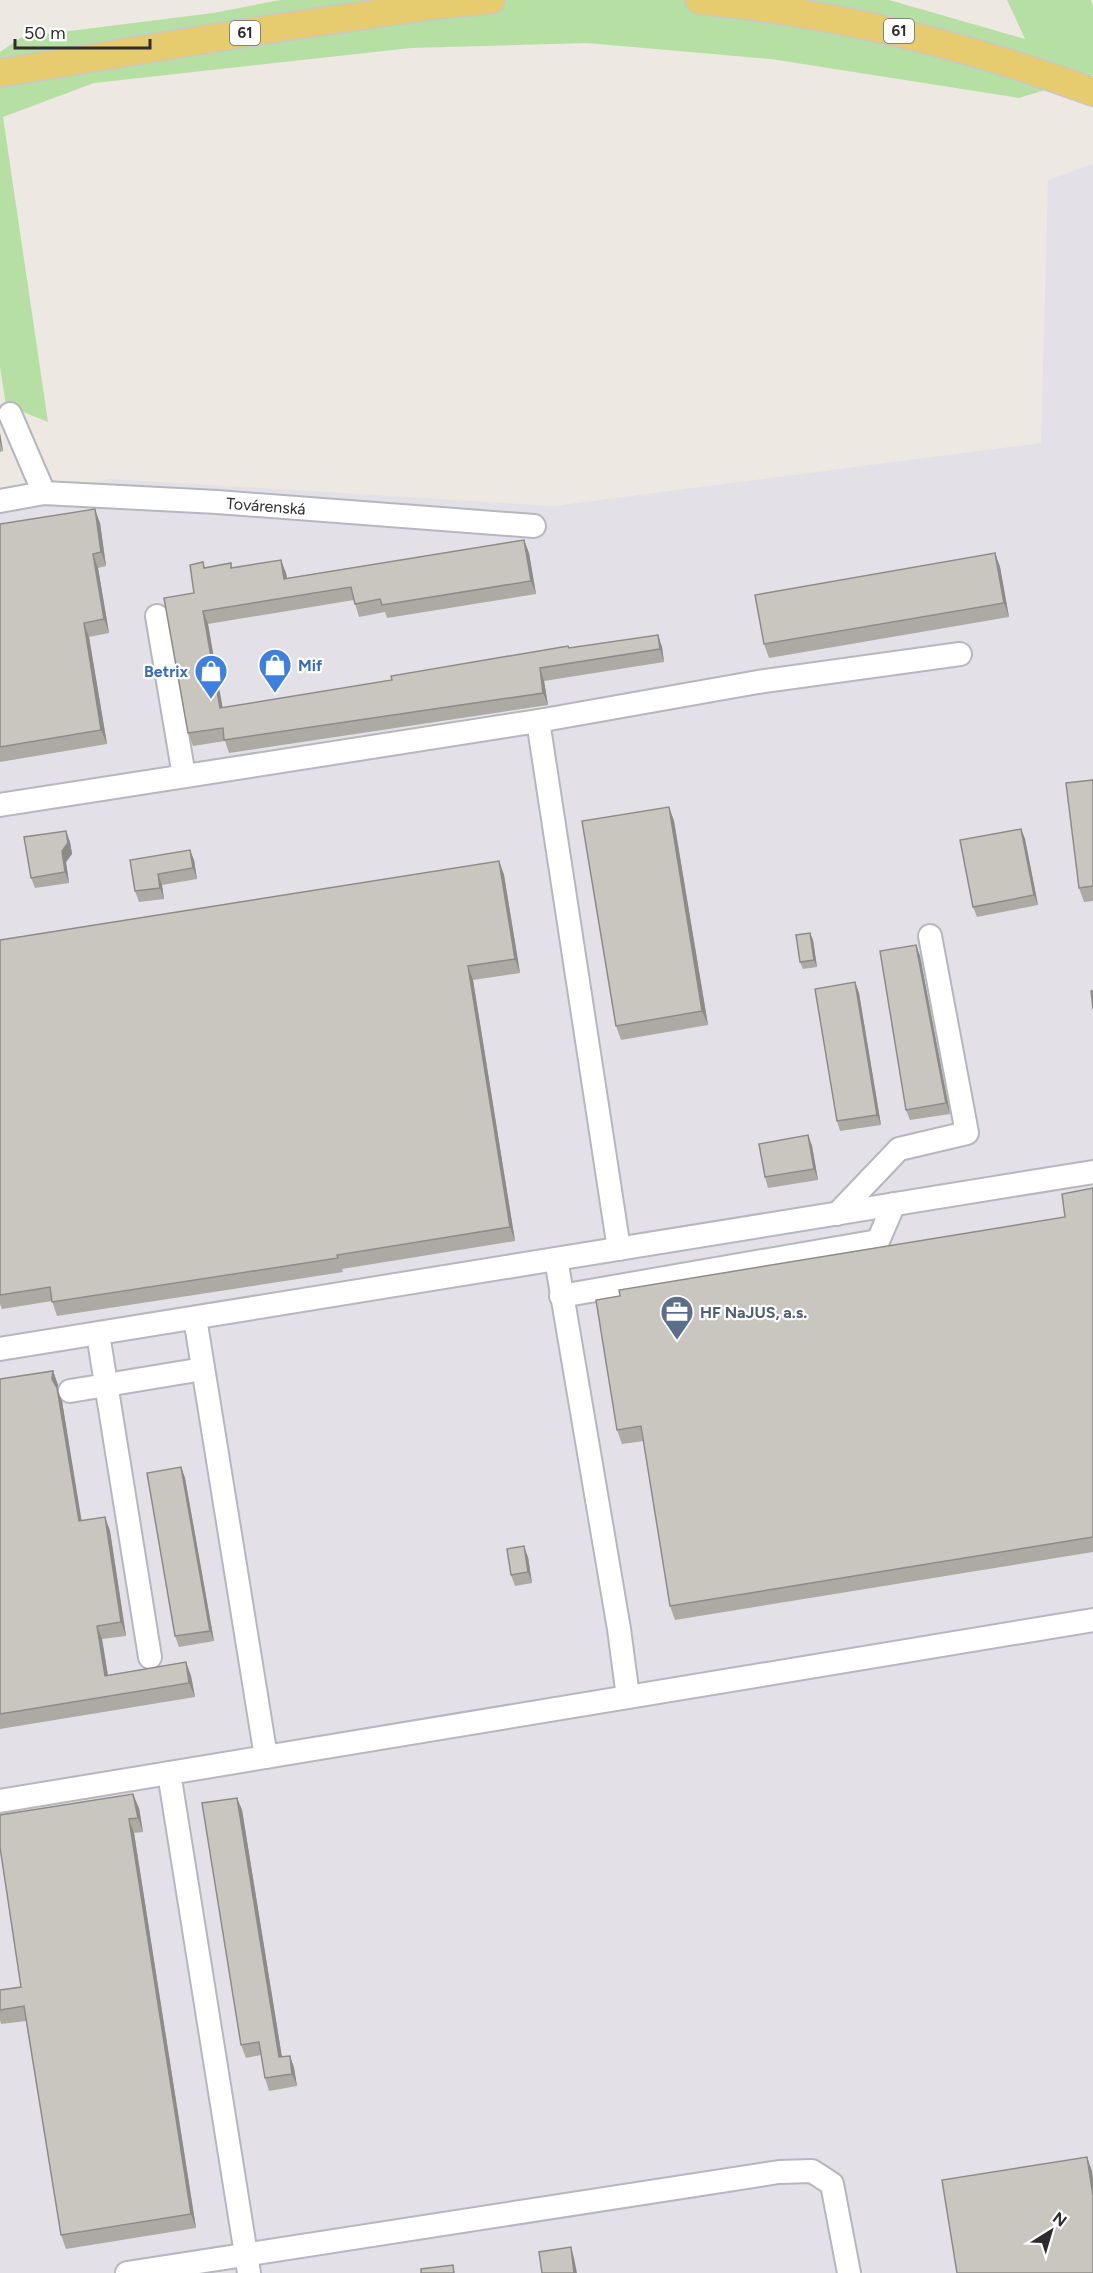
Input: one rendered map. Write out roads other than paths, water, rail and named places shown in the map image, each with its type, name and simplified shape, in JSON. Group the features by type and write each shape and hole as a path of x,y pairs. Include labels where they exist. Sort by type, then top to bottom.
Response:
{"main road":[{"name":"61","path":"0,73 276,28 444,4 490,0"},
{"name":"61","path":"699,0 819,16 900,32 983,55 1093,92"}],"lane":[{"path":"10,414 44,493"},
{"name":"Továrenská","path":"0,501 44,493 217,502 534,526"},
{"path":"157,616 184,776"},
{"path":"0,805 538,721 758,682 960,654"},
{"path":"538,721 619,1249"},
{"path":"837,1214 899,1149 967,1133 930,936"},
{"path":"0,1349 1093,1172"},
{"path":"561,1296 878,1241 894,1204"},
{"path":"556,1259 619,1629 628,1697"},
{"path":"195,1318 266,1757"},
{"path":"98,1334 150,1657"},
{"path":"70,1391 203,1369"},
{"path":"0,1801 1093,1620"},
{"path":"169,1773 250,2267"},
{"path":"127,2273 250,2267 779,2172 812,2171 832,2184 849,2273"}],"place":[{"name":"Mif","path":"275,694"},
{"name":"Betrix","path":"211,700"},
{"name":"HF NaJUS, a.s.","path":"677,1341"}]}
